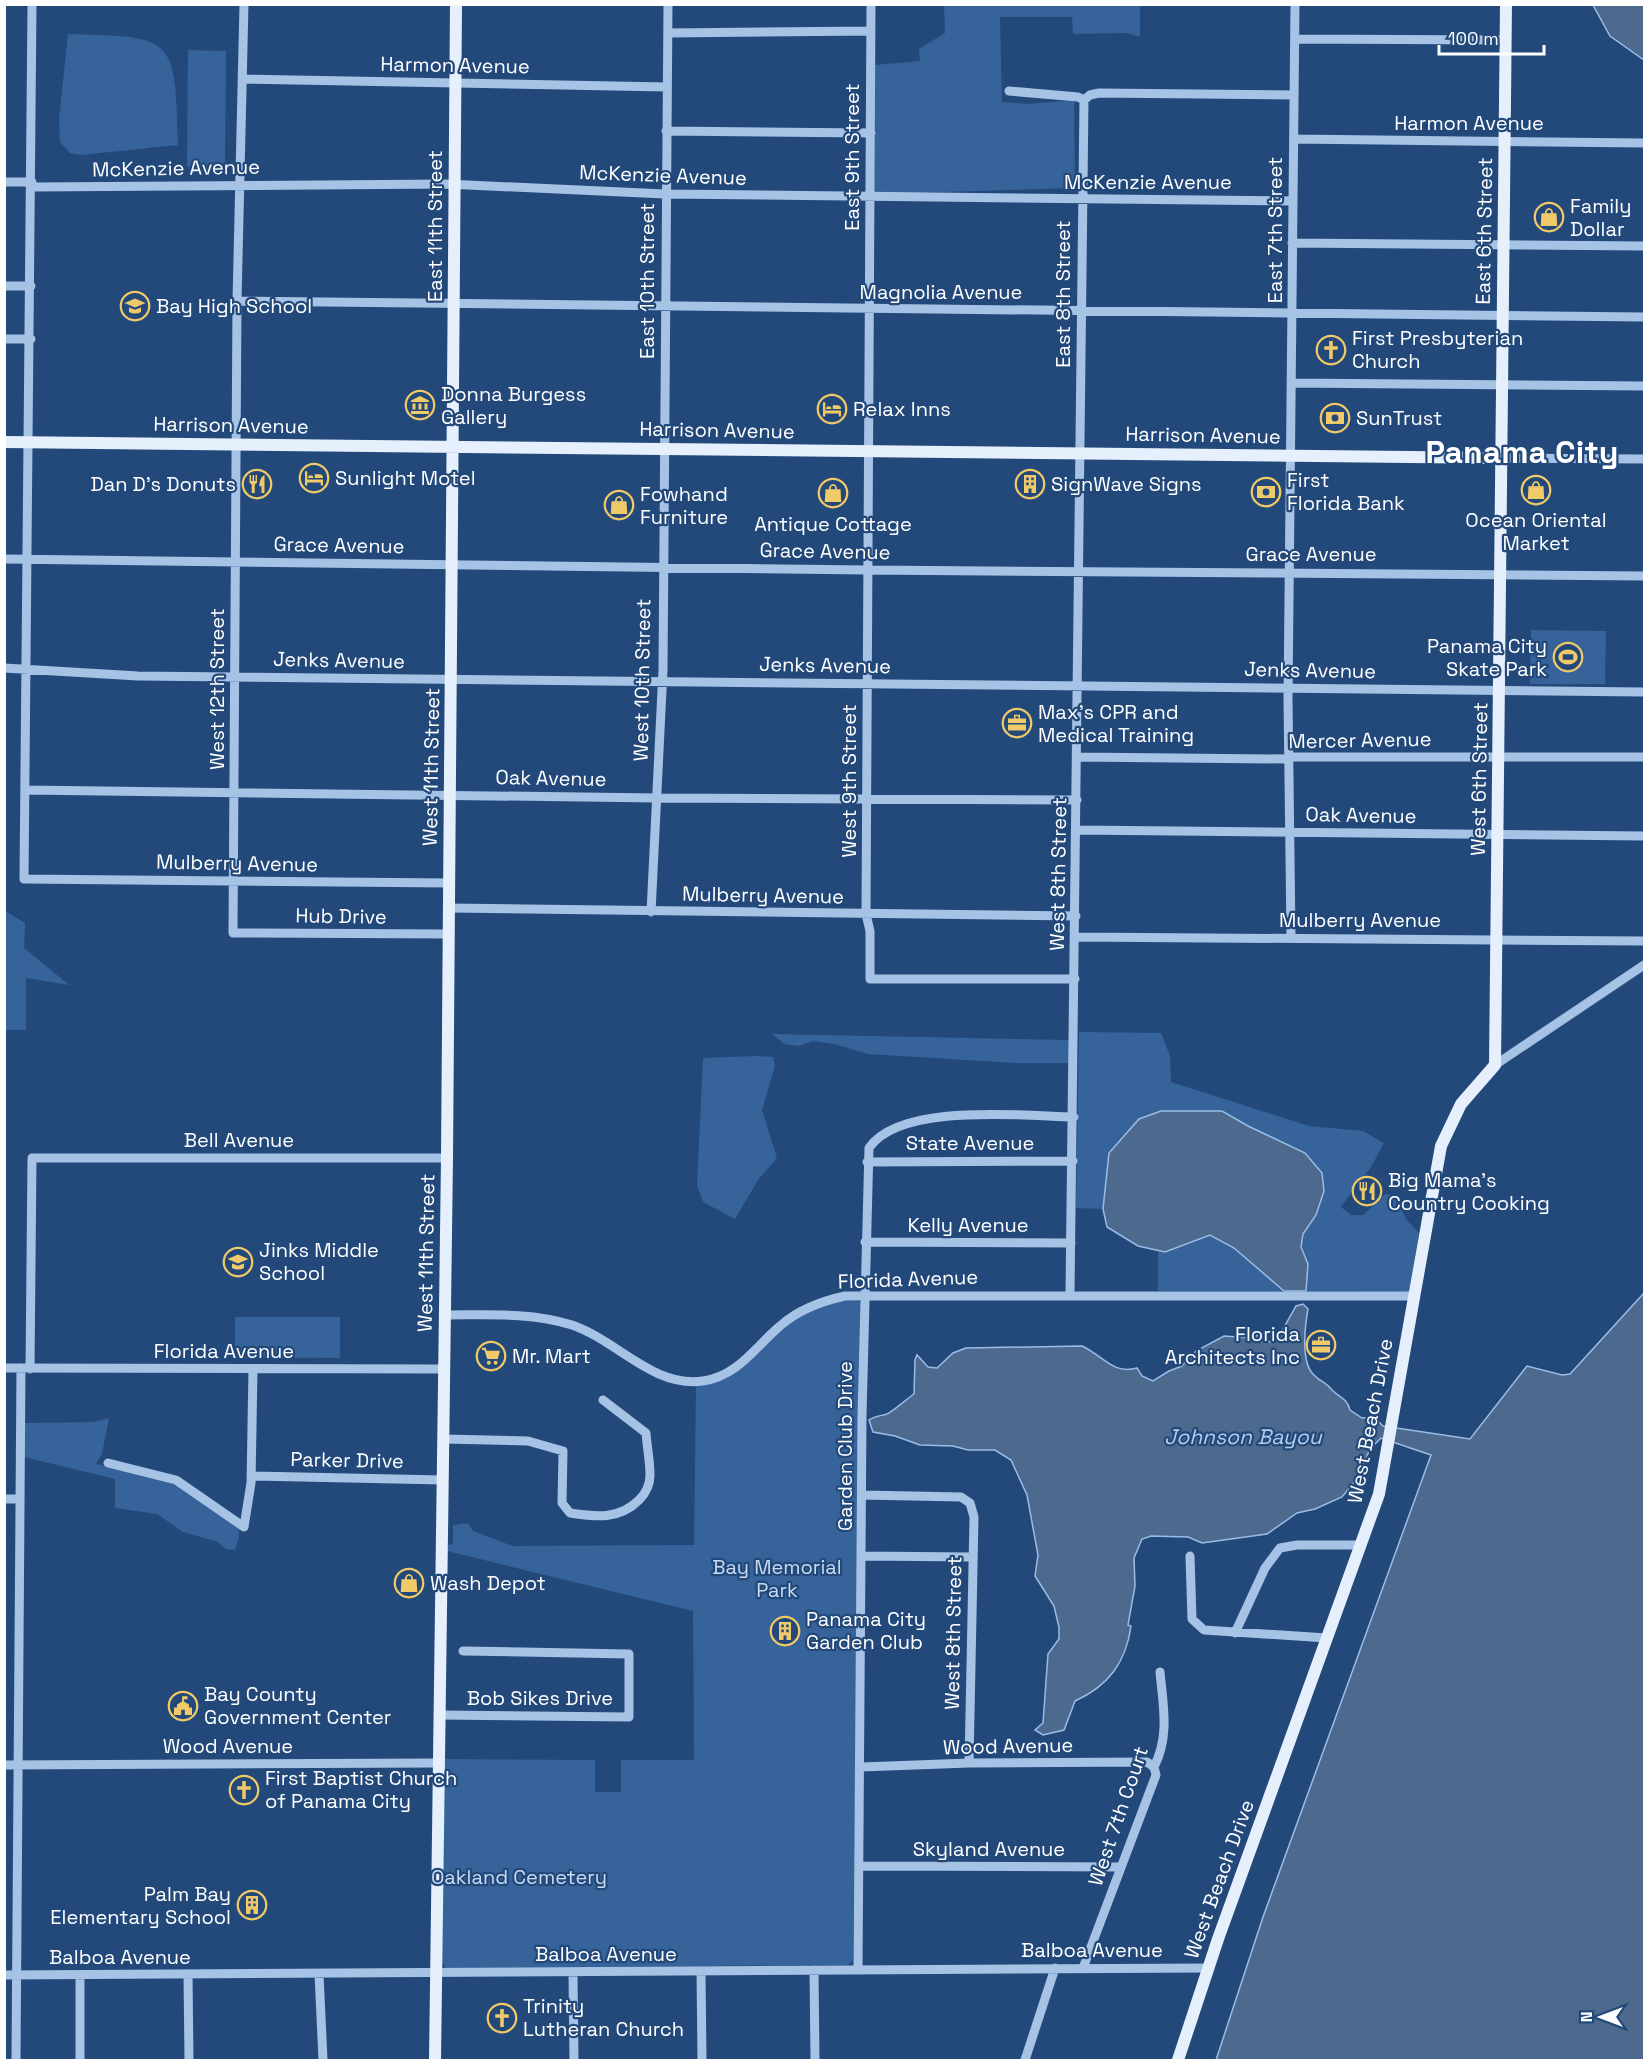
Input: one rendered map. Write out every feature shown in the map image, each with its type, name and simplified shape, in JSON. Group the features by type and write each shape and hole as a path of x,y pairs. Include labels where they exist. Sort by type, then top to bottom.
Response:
{"main road":[{"name":"East 11th Street","path":"453,447 456,4"},
{"name":"East 6th Street","path":"1502,458 1506,4"},
{"name":"Harrison Avenue","path":"4,442 1502,458"},
{"name":"West 11th Street","path":"435,2061 447,1158 453,447"},
{"name":"West 6th Street","path":"1495,1065 1502,458"},
{"name":"West Beach Drive","path":"1178,2061 1208,1968 1380,1491 1443,1141 1466,1097 1495,1065"}],"street":[{"path":"25,790 32,286 32,4"},
{"name":"West 12th Street","path":"233,933 237,301 244,4"},
{"name":"East 10th Street","path":"665,449 668,4"},
{"name":"East 9th Street","path":"868,451 870,4"},
{"name":"East 7th Street","path":"1292,937 1289,572 1295,4"},
{"path":"668,33 870,31"},
{"path":"1294,39 1506,40"},
{"name":"Harmon Avenue","path":"243,80 667,87"},
{"path":"1009,91 1078,97 1084,100 1090,95 1099,93 1294,95"},
{"name":"East 8th Street","path":"1080,453 1084,100"},
{"path":"666,131 870,133"},
{"name":"Harmon Avenue","path":"1294,139 1644,143"},
{"name":"McKenzie Avenue","path":"4,182 32,185 229,188 239,184 455,185 665,194 870,198 1293,201"},
{"path":"1292,243 1644,246"},
{"path":"4,286 32,286"},
{"name":"Magnolia Avenue","path":"237,301 869,310 1644,317"},
{"path":"4,339 31,339"},
{"path":"1291,383 1644,386"},
{"name":"West 10th Street","path":"651,912 662,681 665,449"},
{"name":"West 9th Street","path":"868,451 866,914 870,931 870,980 1075,979"},
{"name":"West 8th Street","path":"1070,1294 1074,1117 1080,453"},
{"name":"Harrison Avenue","path":"1502,458 1644,459"},
{"name":"Grace Avenue","path":"4,559 868,570 1644,576"},
{"name":"Jenks Avenue","path":"4,668 99,675 1644,692"},
{"name":"Mercer Avenue","path":"1077,758 1644,757"},
{"name":"Oak Avenue","path":"25,790 867,800 1077,800"},
{"name":"Mulberry Avenue","path":"25,790 24,879 449,883"},
{"name":"Oak Avenue","path":"1077,830 1644,836"},
{"name":"Mulberry Avenue","path":"449,908 1076,916"},
{"name":"Hub Drive","path":"233,933 449,934"},
{"name":"Mulberry Avenue","path":"1076,937 1644,941"},
{"name":"West Beach Drive","path":"1495,1065 1644,965"},
{"name":"Garden Club Drive","path":"858,1969 865,1242 869,1148 874,1140 919,1120 948,1115 1074,1117"},
{"name":"Bell Avenue","path":"26,1369 32,1158 447,1158"},
{"name":"State Avenue","path":"867,1162 1073,1161"},
{"name":"Kelly Avenue","path":"865,1242 1071,1243"},
{"name":"Florida Avenue","path":"445,1315 515,1316 557,1321 606,1340 663,1377 699,1381 716,1378 734,1369 781,1326 807,1308 830,1299 865,1295 1309,1294 1414,1296"},
{"name":"Florida Avenue","path":"4,1368 444,1369"},
{"path":"16,2061 10,1975 17,1765 20,1499 26,1369"},
{"path":"108,1463 176,1480 244,1527 251,1476 253,1369"},
{"path":"443,1439 528,1441 563,1451 562,1503 570,1513 616,1516 630,1509 646,1492 650,1477 646,1433 603,1400"},
{"name":"Parker Drive","path":"251,1476 442,1480"},
{"name":"West 8th Street","path":"862,1495 961,1497 970,1503 974,1516 971,1557 969,1763"},
{"path":"4,1499 20,1499"},
{"path":"1235,1633 1265,1568 1280,1548 1297,1545 1361,1545"},
{"path":"862,1556 971,1557"},
{"path":"1190,1556 1192,1619 1204,1630 1327,1638"},
{"name":"Bob Sikes Drive","path":"439,1715 628,1717 629,1654 463,1651"},
{"name":"West 7th Court","path":"1083,1968 1156,1775 1154,1767 1162,1751 1165,1730 1160,1672"},
{"name":"Wood Avenue","path":"861,1767 969,1763 1148,1762 1154,1767"},
{"name":"Wood Avenue","path":"4,1765 439,1763"},
{"name":"Skyland Avenue","path":"859,1866 1120,1867"},
{"path":"1024,2061 1055,1968"},
{"name":"Balboa Avenue","path":"10,1975 1208,1968"},
{"path":"814,1970 815,2061"},
{"path":"701,1971 702,2061"},
{"path":"573,1972 574,2061"},
{"path":"188,1974 189,2061"},
{"path":"319,1974 323,2061"},
{"path":"80,1975 80,2061"}],"green space":[{"path":"944,5 1140,5 1140,37 1127,33 1073,34 1072,17 1000,17 1002,102 1029,104 1074,100 1075,188 874,194 875,65 920,61 919,49 945,33"},
{"path":"68,34 131,37 150,42 163,51 171,64 175,83 178,145 81,155 70,153 60,142 59,119"},
{"path":"188,50 226,51 225,168 187,167"},
{"name":"Panama City Skate Park","path":"1531,630 1606,631 1605,684 1530,684"},
{"path":"5,911 25,923 24,948 69,985 26,978 26,1030 5,1030"},
{"path":"1079,1032 1161,1033 1170,1056 1171,1082 1309,1126 1363,1131 1384,1143 1371,1167 1341,1207 1351,1215 1363,1215 1385,1194 1393,1195 1407,1220 1419,1233 1409,1292 1306,1291 1308,1264 1301,1247 1303,1234 1316,1215 1248,1126 1222,1111 1104,1192 1103,1209 1076,1208"},
{"path":"772,1034 1071,1040 1071,1063 1015,1063 868,1054 834,1044 813,1041 799,1046 784,1044"},
{"path":"773,1057 775,1066 762,1110 777,1158 758,1180 735,1219 703,1202 697,1185 703,1058"},
{"path":"1210,1235 1234,1248 1284,1291 1158,1291 1158,1250 1165,1252"},
{"name":"Bay Memorial Park","path":"849,1300 861,1302 853,1961 847,1965 446,1968 442,1963 445,1759 595,1760 595,1792 621,1792 621,1760 694,1760 693,1611 447,1551 448,1545 453,1544 453,1525 468,1523 473,1531 513,1546 694,1545 696,1386 713,1383 727,1377 750,1361 781,1331 800,1317 820,1308"},
{"path":"235,1317 340,1317 340,1358 235,1357"},
{"path":"109,1418 102,1454 96,1464 160,1477 182,1487 238,1526 239,1536 235,1550 226,1549 218,1542 183,1532 157,1514 115,1508 115,1479 24,1457 25,1423 94,1422"}],"water":[{"path":"1593,5 1644,5 1644,60 1610,36"},
{"path":"1161,1111 1222,1111 1305,1153 1322,1173 1324,1191 1316,1215 1303,1234 1301,1247 1308,1264 1306,1291 1284,1291 1234,1248 1210,1235 1165,1252 1138,1246 1107,1227 1103,1209 1109,1153 1139,1119"},
{"name":"Johnson Bayou","path":"1644,1293 1644,2060 1216,2060 1263,1917 1431,1455 1381,1438 1370,1449 1357,1479 1342,1497 1315,1509 1297,1513 1267,1534 1202,1543 1188,1537 1151,1536 1142,1539 1134,1558 1135,1586 1128,1625 1131,1626 1129,1639 1120,1662 1114,1672 1097,1688 1075,1701 1064,1730 1043,1735 1035,1730 1043,1723 1048,1654 1059,1639 1059,1627 1054,1606 1035,1576 1038,1555 1027,1495 1011,1460 995,1450 920,1445 895,1436 873,1432 869,1420 889,1413 914,1394 917,1355 928,1367 937,1368 953,1353 966,1348 1082,1346 1121,1369 1137,1368 1142,1376 1153,1381 1182,1366 1196,1351 1224,1336 1252,1338 1258,1335 1270,1342 1283,1329 1296,1306 1303,1304 1308,1309 1305,1354 1310,1370 1345,1401 1350,1410 1362,1418 1374,1417 1383,1426 1470,1439 1527,1366 1562,1375 1570,1374"}],"place":[{"name":"Family Dollar","path":"1549,217"},
{"name":"Bay High School","path":"135,306"},
{"name":"First Presbyterian Church","path":"1331,350"},
{"name":"Donna Burgess Gallery","path":"420,405"},
{"name":"Relax Inns","path":"832,409"},
{"name":"SunTrust","path":"1335,418"},
{"name":"Sunlight Motel","path":"314,478"},
{"name":"Dan D's Donuts","path":"257,484"},
{"name":"SignWave Signs","path":"1030,484"},
{"name":"Ocean Oriental Market","path":"1536,490"},
{"name":"First Florida Bank","path":"1266,492"},
{"name":"Antique Cottage","path":"833,493"},
{"name":"Fowhand Furniture","path":"619,505"},
{"name":"Panama City Skate Park","path":"1568,657"},
{"name":"Max's CPR and Medical Training","path":"1017,723"},
{"name":"Big Mama's Country Cooking","path":"1367,1191"},
{"name":"Jinks Middle School","path":"238,1262"},
{"name":"Florida Architects Inc","path":"1321,1345"},
{"name":"Mr. Mart","path":"491,1356"},
{"name":"Wash Depot","path":"409,1583"},
{"name":"Panama City Garden Club","path":"785,1631"},
{"name":"Bay County Government Center","path":"183,1706"},
{"name":"First Baptist Church of Panama City","path":"244,1790"},
{"name":"Palm Bay Elementary School","path":"252,1905"},
{"name":"Trinity Lutheran Church","path":"502,2018"}],"district":[{"name":"Panama City","path":"1522,452"}],"park label":[{"name":"Oakland Cemetery","path":"519,1877"}]}
